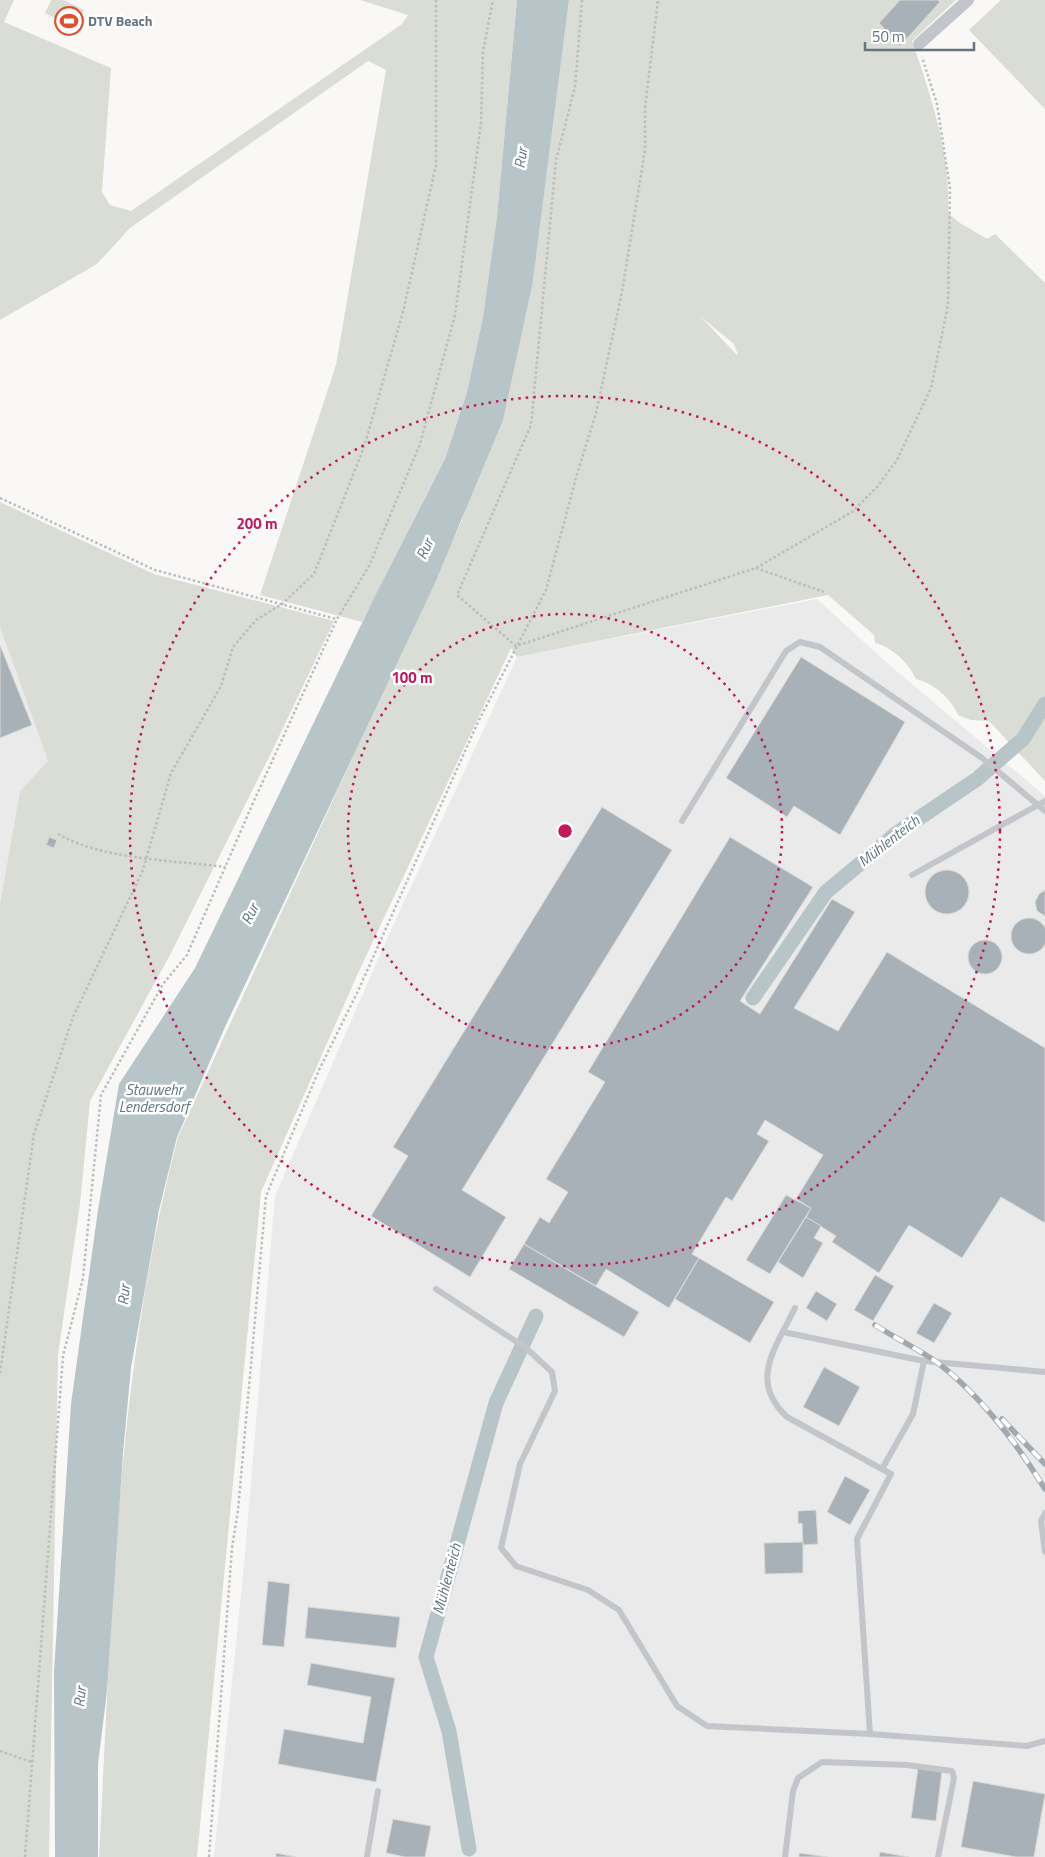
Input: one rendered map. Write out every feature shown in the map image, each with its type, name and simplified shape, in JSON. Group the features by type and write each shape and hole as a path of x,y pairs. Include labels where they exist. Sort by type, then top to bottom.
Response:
{"street":[{"path":"918,44 968,0"}],"lane":[{"path":"682,821 786,651 800,642 820,647 982,758 1045,811"},
{"path":"912,875 1036,804 1045,801"},
{"path":"436,1289 526,1348 552,1372 555,1391 520,1464 501,1548 516,1566 588,1590 619,1610 677,1706 706,1726 870,1734 1027,1746 1045,1741"},
{"path":"795,1308 768,1367 767,1388 774,1405 786,1417 890,1474 857,1539 870,1734"},
{"path":"783,1332 924,1361 1045,1372"},
{"path":"882,1469 913,1414 924,1361"},
{"path":"1045,1513 1041,1521 1045,1552"},
{"path":"784,1857 793,1791 798,1778 822,1762 907,1764 952,1771 954,1778 938,1857"},
{"path":"367,1857 378,1792"}],"path":[{"path":"0,1373 34,1134 73,1017 143,870 171,773 221,686 233,647 256,620 282,604 314,574 364,447 403,312 436,165 436,0"},
{"path":"25,1857 63,1356 83,1278 101,1095 163,984 187,955 337,619 370,566 420,444 442,366 462,270 481,124 483,51 493,0"},
{"path":"516,646 456,595 531,425 556,160 575,87 582,0"},
{"path":"209,1857 232,1548 238,1510 266,1196 320,1070 358,991 478,722 546,590 577,474 596,413 622,292 645,150 645,108 658,0"},
{"path":"516,646 756,568 852,512 877,488 897,460 931,388 948,305 950,188 937,104 918,44"},
{"path":"0,498 155,570 337,619"},
{"path":"756,568 824,592"},
{"path":"58,834 68,840 109,852 225,867"},
{"path":"0,1751 31,1762"}],"shaded area":[{"path":"0,0 14,0 4,22 111,68 102,192 110,205 131,211 402,24 408,15 360,0 517,0 497,216 483,317 467,392 445,459 362,622 260,595 336,365 386,70 368,61 130,228 97,264 0,320"},
{"name":"DTV Beach","path":"51,0 64,0 84,10 75,28 45,13"},
{"path":"569,0 956,0 912,41 933,104 943,147 948,191 948,213 960,223 987,239 995,234 1045,283 1045,781 989,721 971,720 958,715 951,703 941,692 929,684 916,679 909,667 899,656 888,648 875,643 874,635 828,595 517,657 511,648 359,971 261,1192 197,1857 99,1857 113,1585 129,1404 141,1314 157,1225 178,1137 462,520 533,281","holes":["701,317 734,344 738,355"]},
{"path":"1001,0 1045,0 1045,109 969,30"},
{"path":"0,502 154,574 334,621 272,751 171,953 90,1101 80,1204 58,1355 49,1857 0,1857 0,904 20,791 48,761 0,627"},
{"path":"817,599 887,663 1045,796 1045,1857 214,1857 244,1565 275,1196 385,943 517,657"},
{"path":"0,627 48,761 20,791 0,904"}],"water":[{"name":"Stauwehr Lendersdorf","path":"517,0 569,0 533,281 503,420 435,583 225,1027 177,1137 159,1210 131,1368 123,1453 107,1691 98,1764 98,1857 55,1857 54,1672 71,1404 98,1210 119,1084 195,968 375,596 445,459 467,392 483,317 497,216"}],"building":[{"path":"900,0 938,0 940,2 900,46 879,23"},
{"path":"0,645 32,725 0,738"},
{"path":"801,657 905,722 840,835 794,806 787,817 726,778"},
{"path":"602,807 672,850 462,1190 506,1217 470,1277 371,1216 408,1156 393,1147"},
{"path":"49,837 57,840 54,848 46,845"},
{"path":"730,837 813,887 740,1001 760,1014 832,899 855,912 794,1008 838,1031 887,952 1045,1048 1045,1223 1001,1197 962,1258 909,1225 879,1273 832,1242 836,1236 806,1217 811,1208 796,1199 823,1155 765,1120 757,1134 769,1141 732,1201 726,1197 692,1254 699,1258 669,1308 606,1269 596,1286 524,1244 540,1217 549,1223 568,1192 546,1179 605,1082 588,1072"},
{"path":"943,870 951,870 963,876 969,892 963,908 951,914 943,914 931,908 925,896 925,888 931,876"},
{"path":"1045,890 1045,916 1037,911 1035,902 1039,894"},
{"path":"1029,918 1042,923 1047,936 1042,949 1029,954 1016,949 1011,936 1016,923"},
{"path":"985,940 992,941 997,945 1001,950 1001,964 997,969 992,973 985,974 978,973 973,969 969,964 968,957 969,950 973,945 978,941"},
{"path":"786,1195 811,1208 770,1274 746,1260"},
{"path":"806,1217 821,1226 814,1238 823,1243 803,1278 778,1262"},
{"path":"524,1244 639,1312 624,1337 509,1269"},
{"path":"699,1258 774,1302 750,1343 675,1299"},
{"path":"875,1275 894,1286 873,1321 854,1310"},
{"path":"816,1291 837,1304 827,1321 806,1308"},
{"path":"934,1303 952,1313 934,1343 916,1333"},
{"path":"824,1367 860,1387 839,1426 803,1407"},
{"path":"845,1476 870,1490 850,1525 827,1512"},
{"path":"816,1510 818,1544 803,1545 802,1523 798,1524 798,1511"},
{"path":"803,1542 803,1573 765,1574 764,1543"},
{"path":"268,1581 290,1584 284,1647 262,1645"},
{"path":"308,1607 400,1617 396,1648 305,1638"},
{"path":"311,1663 395,1678 376,1782 278,1764 284,1729 363,1743 371,1697 307,1685"},
{"path":"918,1768 942,1771 936,1821 911,1818"},
{"path":"973,1781 1045,1794 1034,1857 1016,1857 961,1847"},
{"path":"393,1819 431,1826 425,1857 405,1857 386,1853"},
{"path":"880,1852 909,1857 879,1857"},
{"path":"276,1853 296,1857 276,1857"},
{"path":"799,1853 828,1857 799,1857"}],"waterway":[{"name":"Mühlenteich","path":"753,998 826,892 897,833 977,779 1023,739 1045,704"},
{"name":"Mühlenteich","path":"469,1849 449,1731 426,1657 496,1403 536,1316"}],"railway":[{"path":"875,1325 938,1363 969,1390 1010,1437 1045,1489"},
{"path":"1002,1419 1045,1464"}],"place":[{"name":"DTV Beach","path":"69,21"}],"water label":[{"name":"Rur","path":"521,158"},
{"name":"Rur","path":"425,549"},
{"name":"Rur","path":"250,914"},
{"name":"Rur","path":"124,1295"},
{"name":"Rur","path":"80,1697"}]}
